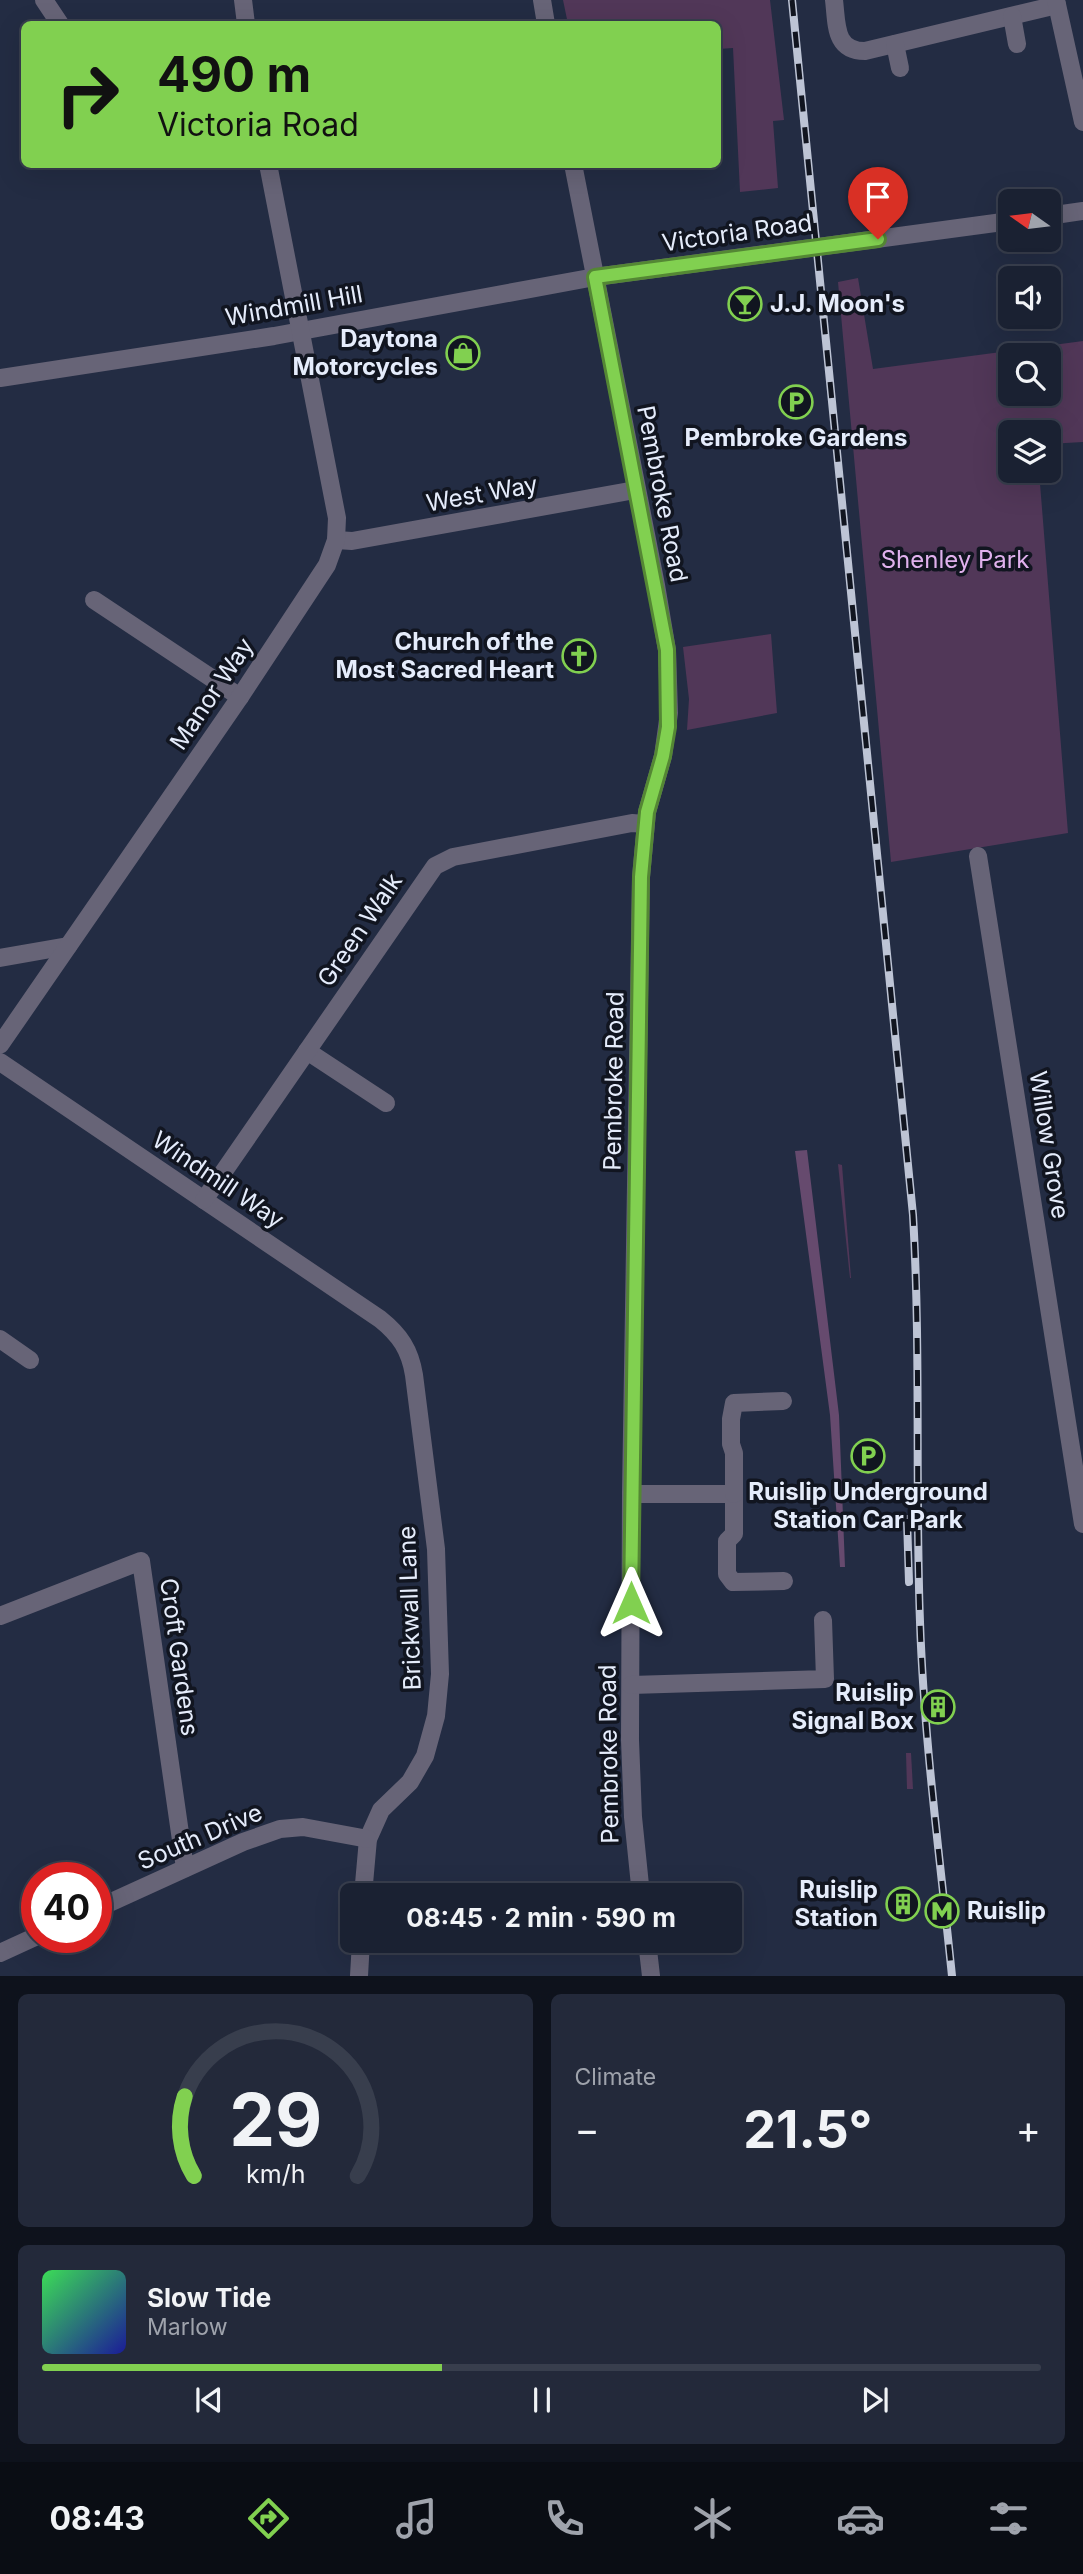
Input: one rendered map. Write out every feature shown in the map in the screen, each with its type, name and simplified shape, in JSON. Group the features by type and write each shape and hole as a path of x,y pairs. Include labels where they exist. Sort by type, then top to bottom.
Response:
{"street":[{"path":"44,0 58,21"},
{"path":"243,0 246,21"},
{"path":"542,0 546,21"},
{"path":"834,0 838,29 848,48 854,51 865,51 1012,16 1056,2 1083,122"},
{"path":"1012,16 1017,44"},
{"path":"895,44 900,68"},
{"name":"Manor Way","path":"0,1045 240,697 327,565 336,540 337,518 269,168"},
{"name":"Pembroke Road","path":"574,168 664,637 669,693 667,740 645,824 641,877 631,1493 630,1740 633,1817 640,1883"},
{"path":"1061,214 1083,211"},
{"name":"Victoria Road","path":"595,277 998,223"},
{"name":"Windmill Hill","path":"0,378 301,331 595,277"},
{"name":"West Way","path":"336,540 365,539 635,490"},
{"path":"94,600 240,697"},
{"name":"Green Walk","path":"204,1200 429,872 441,862 453,857 632,823 645,824"},
{"name":"Willow Grove","path":"978,856 1083,1524"},
{"path":"0,958 68,946"},
{"path":"307,1051 386,1103"},
{"name":"Windmill Way","path":"0,1062 380,1319 398,1334 404,1343"},
{"path":"0,1339 30,1360"},
{"name":"Brickwall Lane","path":"364,1883 368,1839 381,1811 410,1782 425,1756 436,1716 440,1674 436,1549 414,1375 404,1343"},
{"path":"783,1401 734,1403 730,1419 734,1453 734,1534 727,1541 727,1574 733,1582 784,1581"},
{"path":"631,1493 734,1494"},
{"name":"Croft Gardens","path":"0,1616 141,1561 185,1868"},
{"path":"631,1685 825,1679 823,1620"},
{"name":"South Drive","path":"112,1902 243,1842 291,1827 316,1828 368,1839"},
{"path":"0,1953 21,1943"},
{"path":"359,1976 360,1953"},
{"path":"648,1953 651,1975"}],"green space":[{"path":"563,0 770,0 784,120 773,121 778,188 740,192 733,48 721,49 721,21 567,21"},
{"name":"Shenley Park","path":"858,278 873,369 998,352 998,406 1061,406 1061,344 1083,341 1083,442 1061,443 1061,420 998,420 998,483 1040,483 1068,833 891,862 838,282"},
{"path":"771,634 777,713 687,730 689,699 683,647"},
{"path":"838,1164 842,1165 851,1278 850,1278"},
{"path":"906,1753 911,1753 913,1789 907,1789"}],"shaded area":[{"path":"807,1150 839,1415 845,1567 840,1567 830,1415 795,1151"}],"railway":[{"path":"792,0 913,1215 922,1666 952,1976"},
{"path":"907,1519 909,1582"}],"place":[{"name":"J.J. Moon's","path":"745,304"},
{"name":"Daytona Motorcycles","path":"463,353"},
{"name":"Pembroke Gardens","path":"796,402"},
{"name":"Church of the Most Sacred Heart","path":"579,656"},
{"name":"Ruislip Underground Station Car Park","path":"868,1456"},
{"name":"Ruislip Signal Box","path":"938,1707"},
{"name":"Ruislip Station","path":"903,1904"},
{"name":"Ruislip","path":"942,1911"}],"route":[{"path":"631,1603 641,877 647,812 667,740 669,693 667,650 656,585 635,490 595,277 878,239"}]}
